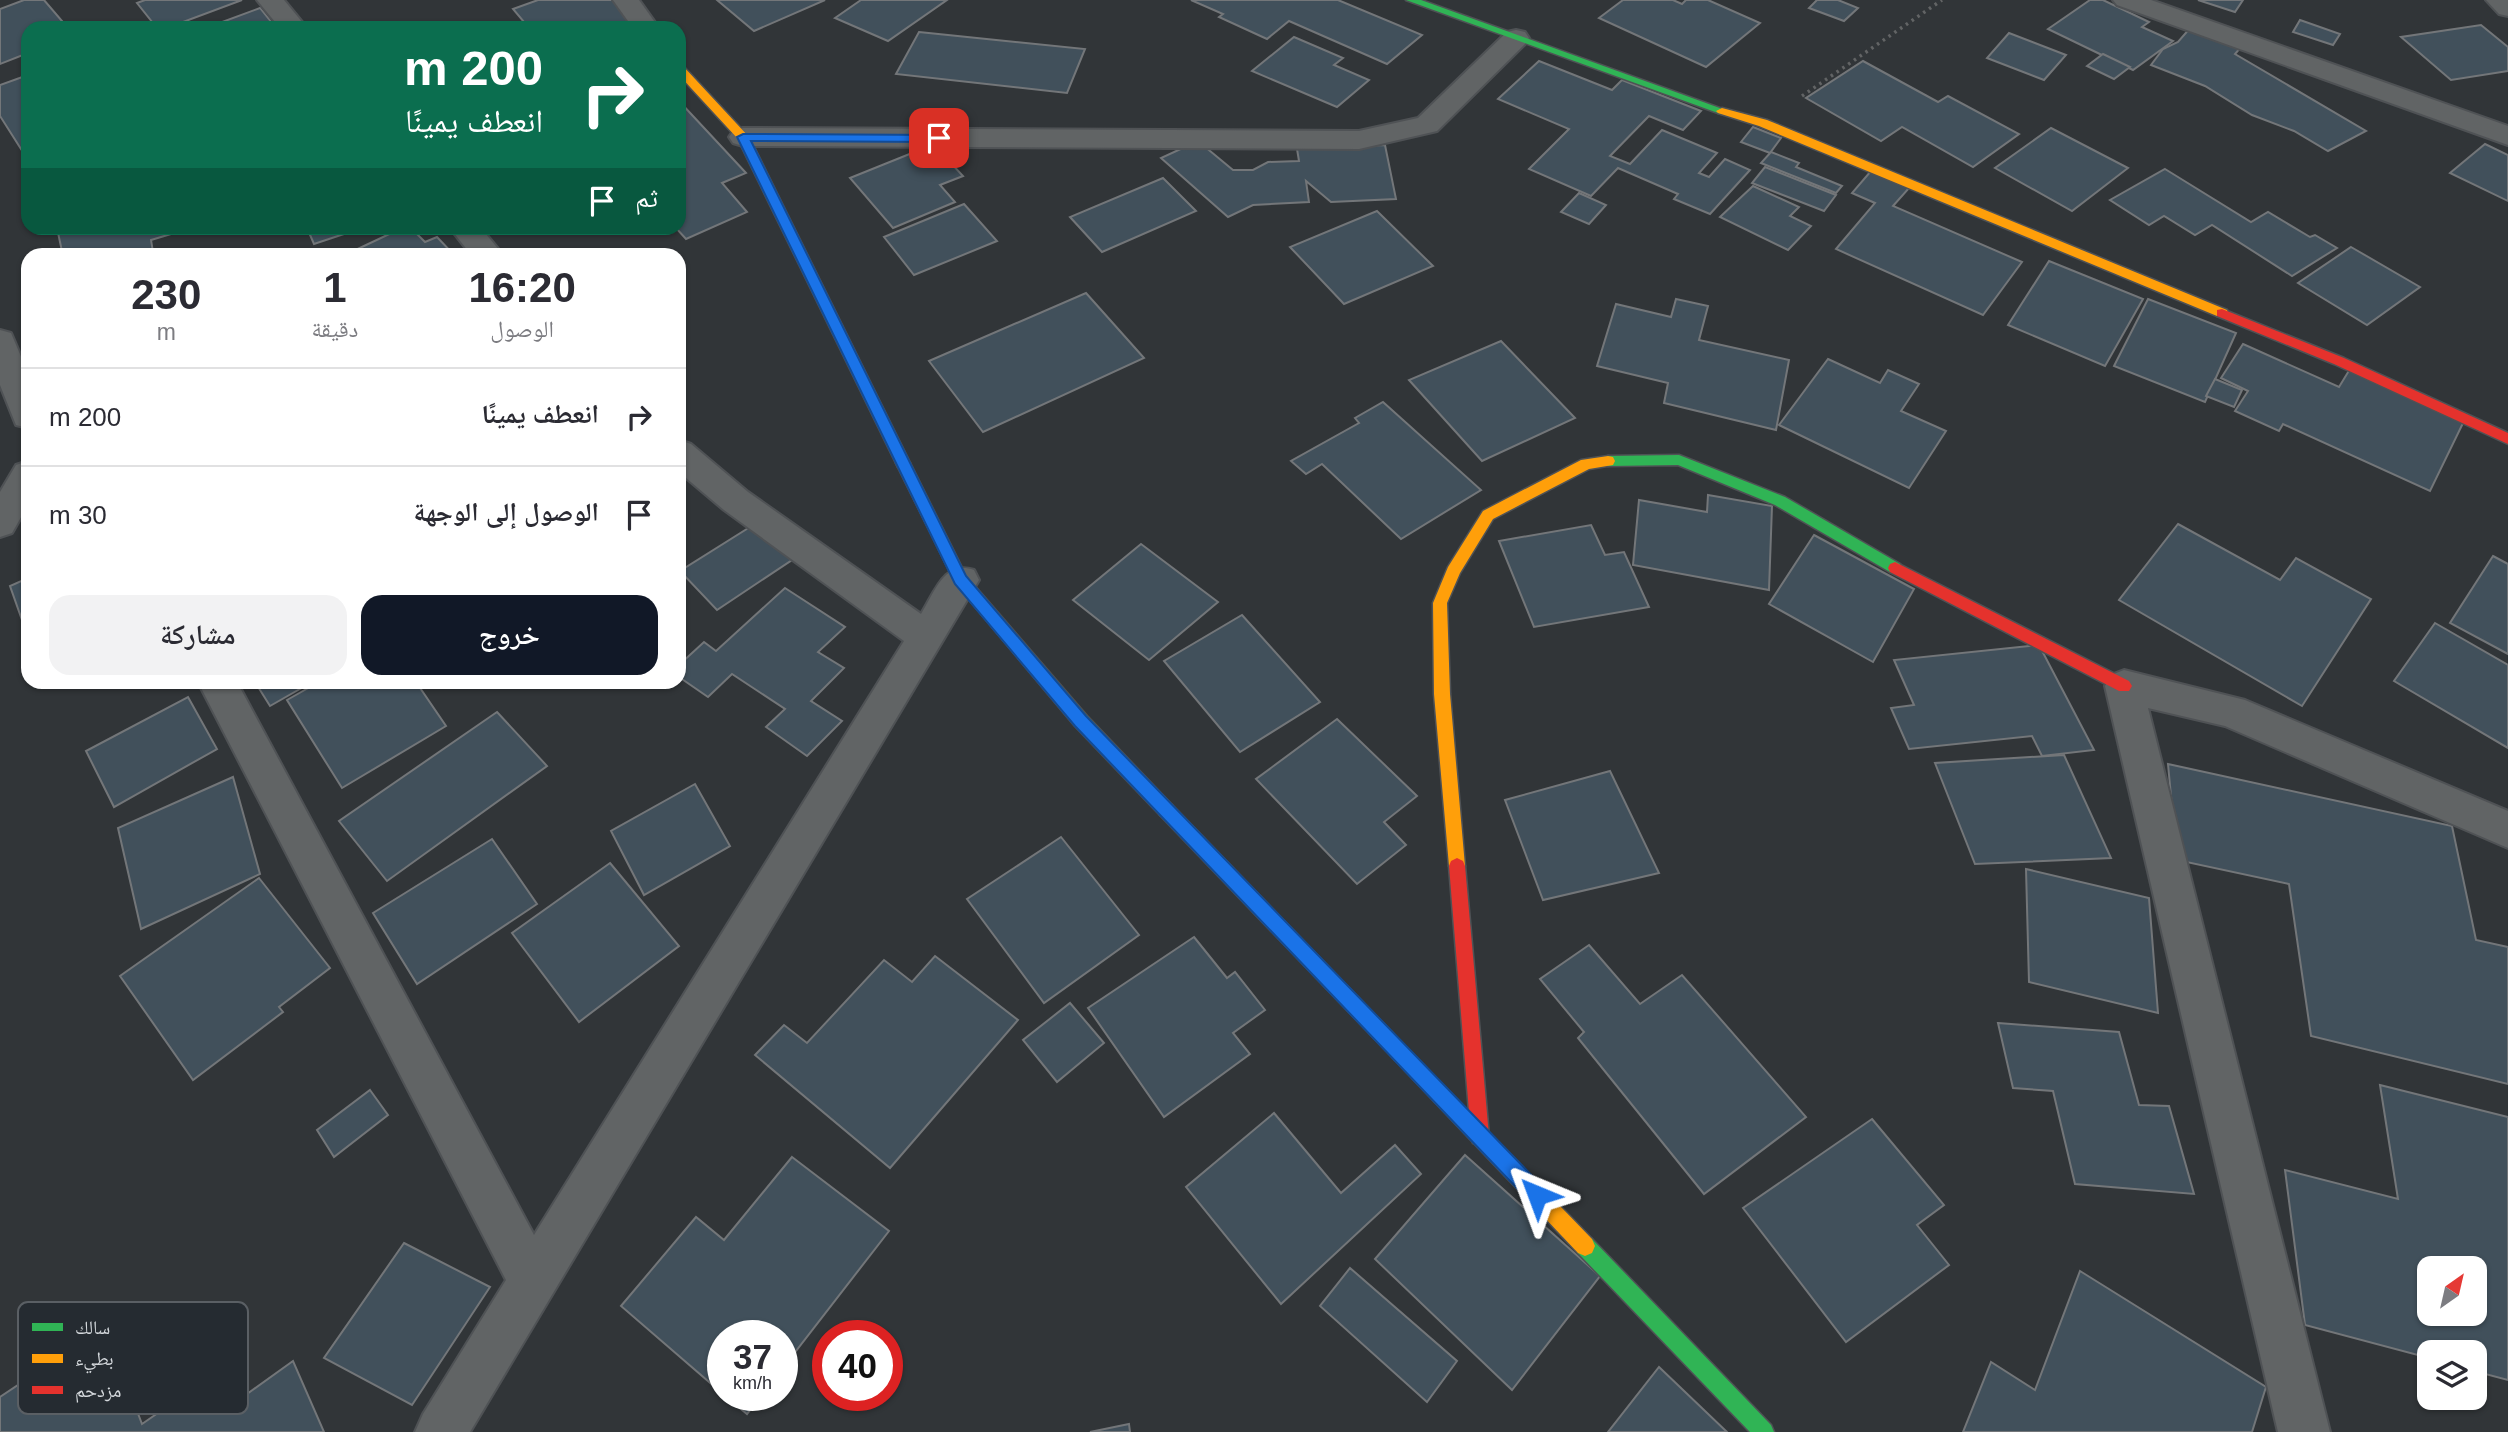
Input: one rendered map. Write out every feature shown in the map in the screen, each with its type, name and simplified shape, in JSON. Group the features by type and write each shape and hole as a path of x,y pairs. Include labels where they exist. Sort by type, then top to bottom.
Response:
{"street":[{"path":"270,0 288,21"},
{"path":"626,0 641,21"},
{"path":"1410,0 1733,115 1763,123 2339,361 2508,439"},
{"path":"2126,0 2508,136"},
{"path":"2499,0 2508,8"},
{"path":"743,137 1359,140 1427,125 1516,38"},
{"path":"686,76 743,137 961,580 1081,721 1764,1432"},
{"path":"0,341 21,397"},
{"path":"686,459 736,501 926,637"},
{"path":"1480,1136 1442,694 1440,603 1453,571 1488,515 1586,464 1622,459 1679,460 1780,501 1901,571 2123,686 2231,711 2508,830"},
{"path":"0,523 21,486"},
{"path":"441,1432 961,580"},
{"path":"2123,686 2304,1432"},
{"path":"222,689 533,1281"}],"path":[{"path":"1763,123 1942,0"}],"building":[{"path":"24,0 44,0 62,21 21,21 21,56 0,64 0,9"},
{"path":"145,0 242,0 186,21 151,21 137,3"},
{"path":"538,0 619,0 637,21 523,21 513,9"},
{"path":"717,0 825,0 754,31"},
{"path":"861,0 947,0 888,41 835,18"},
{"path":"1191,0 1338,0 1422,35 1387,64 1289,21 1267,39 1219,17 1223,14"},
{"path":"1623,0 1673,0 1682,4 1686,0 1708,0 1760,23 1706,67 1599,18"},
{"path":"1817,0 1838,0 1858,8 1844,21 1809,8"},
{"path":"2090,0 2103,0 2149,22 2142,27 2173,41 2133,70 2048,29"},
{"path":"2198,0 2243,0 2235,12"},
{"path":"260,8 270,21 225,21"},
{"path":"2300,20 2340,34 2333,45 2293,32"},
{"path":"2481,25 2508,47 2508,71 2451,80 2401,37"},
{"path":"2191,27 2242,46 2235,54 2366,131 2328,151 2294,131 2252,115 2205,86 2151,65 2163,49 2178,42"},
{"path":"919,32 1085,49 1067,93 896,74"},
{"path":"2009,33 2066,55 2044,80 1987,58"},
{"path":"1294,37 1343,58 1334,65 1369,80 1337,107 1252,71"},
{"path":"2103,54 2130,67 2114,79 2087,66"},
{"path":"1539,61 1612,90 1622,80 1701,111 1683,130 1649,116 1610,156 1630,164 1662,130 1717,153 1699,173 1709,177 1725,159 1750,170 1710,214 1674,199 1678,194 1618,168 1591,196 1529,169 1569,129 1498,99"},
{"path":"1863,61 1938,102 1948,96 2019,134 1973,167 1902,127 1881,141 1806,98"},
{"path":"21,78 21,149 0,116 0,85"},
{"path":"686,109 746,173 722,183 747,212 686,239 682,235 686,235"},
{"path":"1753,127 1781,138 1770,153 1741,142"},
{"path":"2051,128 2128,168 2072,211 1995,168"},
{"path":"1198,141 1233,170 1253,170 1268,162 1299,161 1297,149 1385,145 1396,199 1331,202 1306,181 1309,202 1253,205 1228,217 1161,158"},
{"path":"2485,144 2508,155 2508,201 2450,173"},
{"path":"927,147 943,164 950,162 963,176 940,185 955,202 893,228 850,178"},
{"path":"1771,152 1799,163 1796,167 1842,186 1836,193 1761,163"},
{"path":"1765,167 1836,195 1824,211 1752,183"},
{"path":"2165,169 2251,222 2268,212 2310,237 2315,235 2337,248 2292,276 2212,225 2195,235 2164,216 2149,225 2110,200"},
{"path":"1871,171 1910,187 1893,206 2022,262 1983,315 1836,249 1875,203 1852,193"},
{"path":"1163,178 1196,211 1102,252 1070,217"},
{"path":"1753,186 1799,207 1790,216 1811,226 1788,250 1720,217"},
{"path":"1579,193 1606,205 1589,224 1561,212"},
{"path":"964,204 997,241 914,275 884,237"},
{"path":"1377,211 1433,266 1344,304 1290,247"},
{"path":"58,235 168,235 151,240 152,248 61,248"},
{"path":"310,235 341,235 314,244"},
{"path":"387,235 418,235 425,242 437,237 447,248 360,248"},
{"path":"2351,247 2420,287 2367,325 2298,283"},
{"path":"2049,261 2143,299 2105,366 2008,325"},
{"path":"1086,293 1144,358 983,432 929,361"},
{"path":"1676,299 1708,306 1699,340 1789,360 1776,430 1664,403 1668,383 1597,366 1616,304 1671,317"},
{"path":"2148,299 2236,333 2205,402 2114,366"},
{"path":"1501,341 1575,418 1482,461 1409,380"},
{"path":"2243,344 2339,387 2350,369 2465,419 2430,491 2283,424 2279,431 2235,411 2248,391 2221,378"},
{"path":"1828,359 1880,383 1888,370 1919,384 1901,411 1946,431 1909,488 1779,425"},
{"path":"2215,379 2242,390 2234,407 2206,396"},
{"path":"1383,402 1481,490 1401,539 1322,464 1306,474 1291,461 1359,423 1355,418"},
{"path":"1708,495 1772,506 1769,590 1633,565 1639,500 1707,512"},
{"path":"758,522 795,558 717,610 686,577 686,567"},
{"path":"2178,524 2280,580 2296,558 2371,599 2302,706 2119,600"},
{"path":"1591,525 1605,555 1624,552 1649,607 1534,627 1499,541"},
{"path":"1814,535 1914,589 1873,662 1769,604"},
{"path":"1141,544 1218,602 1149,660 1073,600"},
{"path":"2493,556 2508,564 2508,654 2450,623"},
{"path":"21,581 21,617 10,586"},
{"path":"785,588 845,627 818,652 844,668 811,701 842,721 807,756 766,727 785,709 732,674 708,697 686,682 686,659 704,642 716,651"},
{"path":"1242,615 1320,702 1240,752 1164,661"},
{"path":"2435,623 2508,665 2508,748 2394,681"},
{"path":"2039,645 2094,750 2042,756 2032,736 1909,749 1891,708 1914,705 1894,660"},
{"path":"259,689 300,689 270,706"},
{"path":"307,689 421,689 446,726 342,788 287,700"},
{"path":"188,697 217,749 114,807 86,751"},
{"path":"497,712 547,766 387,881 339,821"},
{"path":"1337,719 1417,796 1384,822 1406,845 1357,884 1256,779"},
{"path":"2064,755 2111,858 1975,864 1935,763"},
{"path":"2168,764 2452,826 2476,940 2508,947 2508,1084 2311,1036 2289,884 2177,860"},
{"path":"1610,771 1659,873 1543,900 1505,800"},
{"path":"233,777 260,874 141,929 118,828"},
{"path":"695,784 730,846 644,895 611,831"},
{"path":"1061,837 1139,935 1044,1003 967,899"},
{"path":"492,839 537,904 417,984 373,913"},
{"path":"610,863 679,946 579,1022 512,933"},
{"path":"2026,869 2149,898 2158,1013 2029,982"},
{"path":"259,878 330,968 279,1007 283,1012 193,1080 120,976"},
{"path":"1194,937 1227,978 1235,972 1265,1010 1233,1033 1250,1054 1164,1117 1088,1008"},
{"path":"1589,945 1640,1004 1682,975 1806,1117 1704,1194 1578,1038 1584,1032 1540,979"},
{"path":"935,956 1018,1020 890,1168 755,1055 784,1025 807,1043 884,960 912,982"},
{"path":"1070,1003 1104,1043 1057,1082 1023,1040"},
{"path":"1998,1023 2119,1032 2139,1105 2169,1106 2194,1194 2075,1184 2053,1091 2013,1088"},
{"path":"2380,1085 2508,1117 2508,1380 2487,1374 2487,1340 2417,1340 2417,1355 2305,1325 2285,1170 2398,1199"},
{"path":"370,1090 388,1115 334,1157 317,1130"},
{"path":"1274,1113 1341,1193 1395,1145 1421,1174 1281,1304 1186,1187"},
{"path":"1872,1119 1944,1205 1917,1225 1949,1265 1846,1342 1743,1208"},
{"path":"1465,1155 1600,1276 1512,1390 1375,1259"},
{"path":"792,1157 889,1231 820,1320 812,1320 812,1330 798,1348 798,1320 707,1320 707,1380 621,1306 696,1217 724,1240"},
{"path":"404,1243 490,1287 412,1405 324,1358"},
{"path":"1350,1268 1457,1361 1427,1402 1320,1306"},
{"path":"2080,1271 2266,1387 2252,1432 1963,1432 1991,1362 2035,1390"},
{"path":"293,1361 324,1432 0,1432 0,1397 18,1385 18,1414 138,1414 142,1424 156,1414 248,1414 248,1393"},
{"path":"1659,1367 1727,1432 1608,1432"},
{"path":"1129,1424 1130,1432 1090,1432"}],"traffic: fast":[{"path":"1411,0 1722,111"},
{"path":"1608,461 1679,460 1780,501 1895,568"},
{"path":"903,463 961,580 1081,721 1166,810"},
{"path":"1585,1246 1764,1432"}],"traffic: slow":[{"path":"686,76 743,137 903,463"},
{"path":"1722,111 1763,123 2222,313"},
{"path":"1457,866 1442,694 1440,603 1453,571 1488,515 1586,464 1608,461"},
{"path":"1401,1054 1585,1246"}],"traffic: jam":[{"path":"2222,313 2339,361 2508,439"},
{"path":"1895,568 2124,686"},
{"path":"1166,810 1401,1054"},
{"path":"1457,866 1480,1136"}],"route":[{"path":"939,138 743,137 961,580 1081,721 1537,1195"}]}
